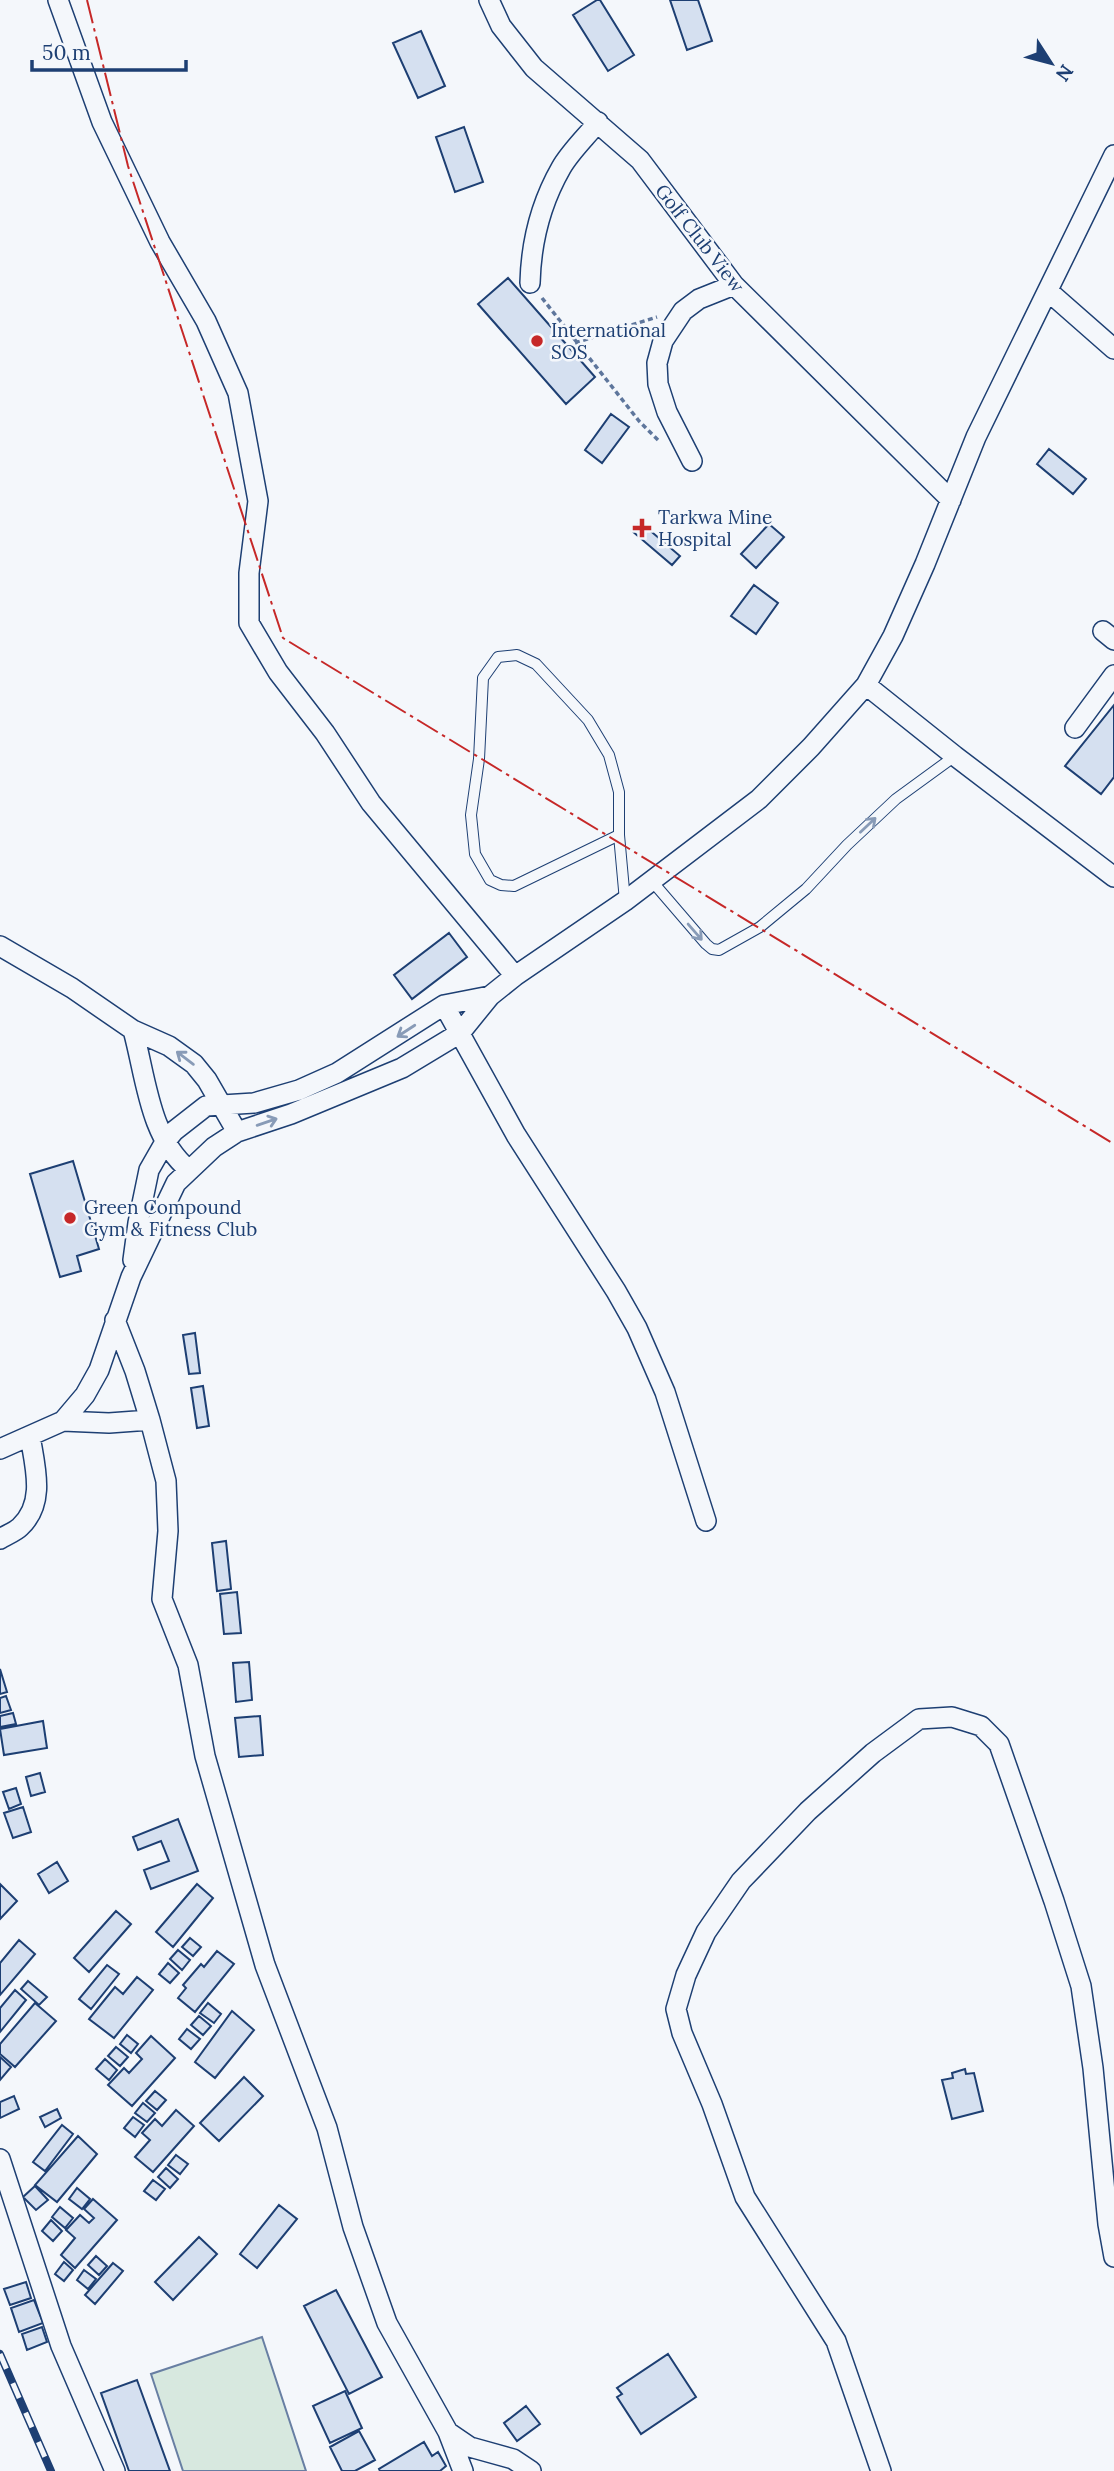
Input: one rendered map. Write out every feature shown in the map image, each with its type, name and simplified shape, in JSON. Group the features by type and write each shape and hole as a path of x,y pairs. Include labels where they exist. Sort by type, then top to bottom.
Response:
{"street":[{"path":"58,0 102,122 160,242 206,320 238,393 258,501 249,573 249,623 278,672 325,733 371,803 515,976"},
{"name":"Golf Club View","path":"489,0 501,26 534,68 640,160 734,285 951,500"},
{"path":"530,283 531,257 546,201 561,167 598,122"},
{"path":"131,1277 149,1170 174,1131 206,1106 254,1103 299,1090 402,1068 460,1033 490,996 515,976 625,901 759,799 811,747 866,685 893,636 976,437 1114,155"},
{"path":"692,461 667,412 658,384 657,363 663,341 683,311 699,299 734,285"},
{"path":"1048,290 1114,349"},
{"path":"1076,728 1114,675"},
{"path":"866,685 1114,877"},
{"path":"0,946 72,988 133,1030 169,1046 194,1064 207,1080 237,1132"},
{"path":"0,1449 63,1421 85,1395 99,1370 131,1277 176,1184 189,1170 214,1147 237,1132 291,1114 342,1081 444,1005 490,996"},
{"path":"444,1005 516,1135 637,1328 664,1392 706,1521"},
{"path":"133,1030 149,1100 165,1142 189,1170"},
{"path":"115,1320 135,1371 166,1481 167,1531 162,1600 188,1665 205,1756 265,1965 327,2129 353,2227 387,2323 448,2432 463,2471"},
{"path":"63,1421 109,1423 150,1420"},
{"path":"0,1539 20,1528 33,1508 38,1487 30,1436"},
{"path":"881,2471 836,2341 746,2197 712,2104 682,2033 676,2009 686,1975 706,1932 741,1881 808,1811 873,1753 919,1719 952,1717 981,1726 999,1744 1081,1986 1114,2257"},
{"path":"0,2159 61,2346 115,2471"},
{"path":"448,2432 470,2446 513,2459 531,2471"}],"lane":[{"path":"619,835 513,886 490,880 475,854 471,815 483,678 498,657 517,656 536,664 588,720 609,755 619,792 619,835 625,901"},
{"path":"651,880 706,944 719,950 760,927 806,890 847,845 897,799 955,756"}],"path":[{"path":"530,283 575,344 649,431 683,462 688,464 692,461"},
{"path":"575,344 641,320 683,311"}],"shaded area":[{"path":"262,2337 306,2471 183,2471 151,2374"}],"building":[{"path":"600,0 634,55 608,71 573,15"},
{"path":"670,0 698,0 712,41 687,50"},
{"path":"421,31 445,86 418,98 393,43"},
{"path":"464,127 483,182 455,192 436,137"},
{"name":"International SOS","path":"508,278 595,377 566,404 478,304"},
{"path":"611,414 629,427 602,463 585,450"},
{"path":"1049,449 1086,479 1073,494 1037,464"},
{"path":"640,522 680,556 672,565 632,531"},
{"path":"769,524 784,537 756,568 741,554"},
{"path":"754,585 778,603 756,634 731,616"},
{"path":"1114,705 1114,777 1101,794 1065,766"},
{"path":"449,933 467,957 412,999 394,975"},
{"path":"73,1161 99,1249 77,1256 81,1271 60,1277 30,1174"},
{"path":"195,1333 200,1373 189,1374 183,1335"},
{"path":"203,1386 209,1426 197,1428 191,1388"},
{"path":"226,1541 231,1589 217,1591 212,1543"},
{"path":"237,1592 241,1633 224,1634 220,1594"},
{"path":"249,1662 252,1700 236,1702 233,1663"},
{"path":"0,1669 7,1692 0,1694"},
{"path":"6,1696 11,1710 0,1713 0,1698"},
{"path":"13,1713 16,1724 0,1727 0,1716"},
{"path":"260,1716 263,1755 239,1757 235,1718"},
{"path":"43,1721 47,1748 4,1755 0,1729"},
{"path":"40,1773 45,1792 31,1796 26,1777"},
{"path":"16,1788 21,1804 9,1809 3,1792"},
{"path":"23,1807 31,1832 13,1838 4,1813"},
{"path":"178,1819 198,1871 151,1889 144,1870 169,1861 161,1841 138,1850 133,1837"},
{"path":"57,1862 68,1881 49,1893 38,1874"},
{"path":"0,1884 17,1901 0,1919"},
{"path":"197,1884 213,1898 173,1947 156,1932"},
{"path":"116,1911 131,1924 89,1972 74,1958"},
{"path":"190,1938 201,1947 193,1956 182,1947"},
{"path":"19,1940 35,1954 0,1995 0,1963"},
{"path":"178,1950 190,1960 182,1970 170,1959"},
{"path":"217,1951 234,1964 195,2012 178,1998 186,1988 183,1985 201,1964 204,1967"},
{"path":"168,1963 179,1973 170,1983 159,1974"},
{"path":"107,1965 119,1974 91,2009 79,1999"},
{"path":"137,1977 153,1990 114,2038 89,2019 115,1987 123,1994"},
{"path":"28,1981 47,1997 39,2005 21,1989"},
{"path":"15,1990 26,2000 0,2032 0,2008"},
{"path":"35,2003 56,2021 15,2067 0,2054 0,2044"},
{"path":"208,2003 221,2014 214,2023 200,2013"},
{"path":"232,2011 254,2030 215,2078 195,2062"},
{"path":"199,2016 211,2026 203,2035 191,2025"},
{"path":"187,2029 200,2039 191,2049 179,2039"},
{"path":"127,2035 138,2044 131,2053 120,2044"},
{"path":"151,2036 175,2058 132,2106 108,2085 124,2068 129,2073 142,2059 136,2053"},
{"path":"116,2047 128,2057 120,2066 108,2056"},
{"path":"0,2057 11,2067 0,2080"},
{"path":"105,2059 117,2070 109,2080 96,2069"},
{"path":"965,2069 966,2074 974,2073 983,2111 952,2119 942,2080 953,2078 952,2073"},
{"path":"244,2077 263,2096 219,2141 200,2123"},
{"path":"155,2091 166,2100 157,2110 146,2101"},
{"path":"14,2096 19,2109 0,2118 0,2102"},
{"path":"143,2103 155,2113 147,2122 135,2113"},
{"path":"57,2109 61,2118 45,2127 40,2117"},
{"path":"176,2110 194,2126 153,2172 135,2157 150,2140 142,2133 155,2119 162,2126"},
{"path":"133,2117 144,2125 135,2137 124,2128"},
{"path":"62,2125 73,2134 45,2171 33,2162"},
{"path":"78,2136 97,2154 57,2202 35,2185"},
{"path":"176,2155 188,2164 180,2174 168,2165"},
{"path":"166,2168 178,2179 170,2188 158,2177"},
{"path":"153,2180 165,2189 156,2200 144,2191"},
{"path":"35,2186 48,2200 36,2210 23,2197"},
{"path":"77,2188 90,2199 82,2209 69,2199"},
{"path":"93,2199 117,2220 75,2268 61,2255 75,2238 66,2230 80,2215 89,2223 94,2218 84,2209"},
{"path":"279,2205 297,2219 257,2268 240,2254"},
{"path":"60,2207 73,2218 65,2228 52,2217"},
{"path":"51,2220 62,2231 53,2241 42,2231"},
{"path":"199,2237 217,2254 173,2300 155,2282"},
{"path":"96,2256 107,2266 99,2275 88,2265"},
{"path":"64,2262 73,2270 64,2281 55,2274"},
{"path":"113,2263 123,2271 95,2304 85,2295"},
{"path":"84,2270 96,2279 88,2289 77,2280"},
{"path":"26,2282 31,2298 10,2305 4,2289"},
{"path":"336,2290 382,2377 349,2394 304,2306"},
{"path":"34,2300 43,2323 19,2332 11,2308"},
{"path":"42,2327 47,2342 27,2350 22,2334"},
{"path":"668,2354 696,2397 641,2434 617,2397 622,2394 617,2388"},
{"path":"137,2380 170,2471 129,2471 101,2393"},
{"path":"345,2391 362,2428 330,2443 313,2406"},
{"path":"526,2406 540,2424 517,2441 504,2423"},
{"path":"359,2431 375,2460 355,2471 342,2471 330,2447"},
{"path":"424,2442 432,2456 438,2452 446,2466 440,2471 380,2471 379,2469"}],"railway":[{"path":"0,2354 51,2471"}],"power":[{"path":"87,0 128,166 283,638 1114,1144"}],"place":[{"name":"International SOS","path":"537,341"},
{"name":"Tarkwa Mine Hospital","path":"642,528"},
{"name":"Green Compound Gym & Fitness Club","path":"70,1218"}]}
